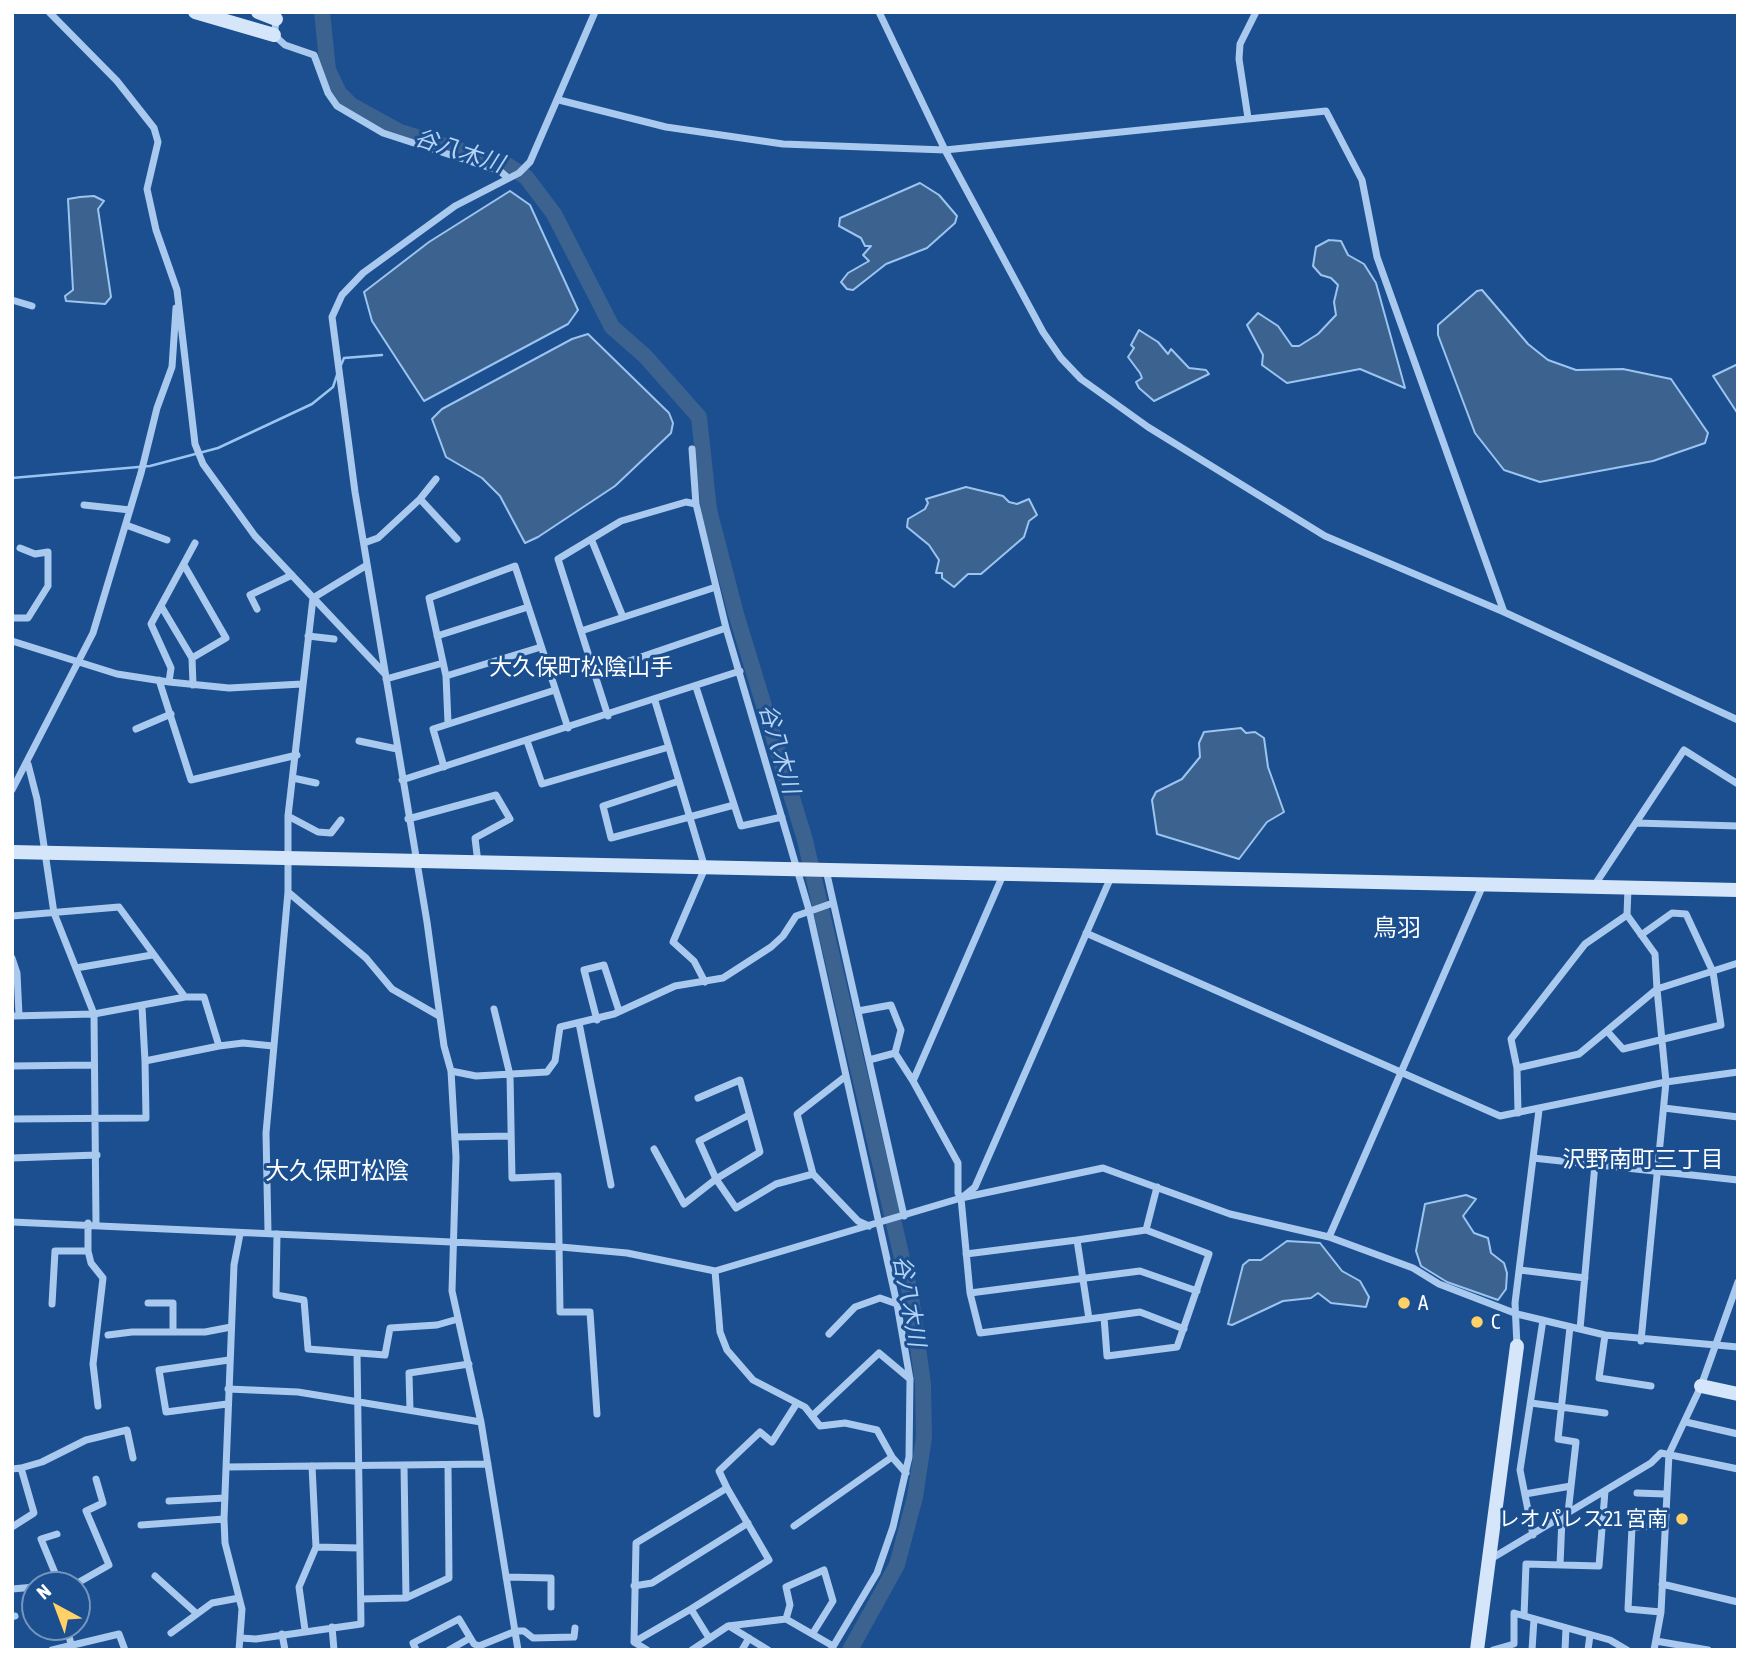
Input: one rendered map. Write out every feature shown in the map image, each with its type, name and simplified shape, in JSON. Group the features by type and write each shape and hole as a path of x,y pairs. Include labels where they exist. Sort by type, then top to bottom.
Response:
{"street":[{"path":"49,12 117,81 154,128 158,142 147,189 156,230 177,290 191,411 199,455 255,536 386,676"},
{"path":"195,12 274,35 285,45 314,55 328,93 337,106 383,134 500,171 508,178"},
{"path":"258,12 277,16 274,35"},
{"path":"518,1650 481,1422 452,1291 455,1137 451,1071 439,1016 427,922 367,565 332,331 333,310 349,286 402,243 455,206 508,178 530,162 595,12"},
{"path":"878,12 945,150 1043,332 1061,358 1081,379 1148,427 1325,536 1504,612 1738,720"},
{"path":"1248,118 1238,59 1240,44 1256,12"},
{"path":"559,100 666,127 756,141 815,147 945,150 1325,111 1363,180 1377,257 1504,612"},
{"path":"13,788 80,663 93,633 126,526 157,408 172,367 177,290"},
{"path":"12,300 32,306"},
{"path":"692,449 696,504 726,628 809,910 897,1304 910,1379 909,1457 893,1527 877,1573 832,1648 813,1633 786,1619 728,1626 692,1650"},
{"path":"364,543 378,538 396,524 436,479"},
{"path":"420,499 457,538"},
{"path":"608,716 558,559 592,541 621,521 686,502 696,504"},
{"path":"84,505 130,510"},
{"path":"126,526 167,540"},
{"path":"592,541 623,617"},
{"path":"169,682 171,668 151,624 195,543"},
{"path":"12,618 29,618 48,586 48,552 36,554 20,548"},
{"path":"184,565 226,638 192,658"},
{"path":"313,598 367,565"},
{"path":"448,723 446,676 429,597 515,566 568,728"},
{"path":"257,609 250,595 292,575"},
{"path":"581,631 716,587"},
{"path":"313,598 288,816 288,892 266,1133 276,1295 304,1300 308,1349 385,1355 390,1328 437,1325 458,1319"},
{"path":"162,606 192,658 193,685"},
{"path":"437,636 528,607"},
{"path":"594,673 726,628"},
{"path":"308,636 334,639"},
{"path":"12,641 117,674 169,682 229,688 302,684"},
{"path":"446,676 541,647"},
{"path":"386,676 443,663"},
{"path":"402,780 655,701 740,671"},
{"path":"159,680 191,780 297,755"},
{"path":"696,687 741,826 782,817"},
{"path":"444,767 433,729 555,690"},
{"path":"655,701 705,868 673,942 694,961 705,982"},
{"path":"136,729 171,713"},
{"path":"359,741 397,749"},
{"path":"527,741 542,784 669,747"},
{"path":"1594,887 1684,750 1738,784"},
{"path":"27,764 37,799 43,854 54,913 94,1014 97,1155 88,1251 91,1263 103,1278 93,1364 98,1406"},
{"path":"293,778 316,783"},
{"path":"679,781 603,806 611,838 734,805"},
{"path":"408,819 496,795 510,819 475,838 478,863"},
{"path":"288,816 318,832 331,833 341,820"},
{"path":"1636,823 1738,826"},
{"path":"12,852 1738,890"},
{"path":"827,870 904,1216"},
{"path":"913,1081 1003,875"},
{"path":"961,1198 975,1187 1111,877"},
{"path":"1329,1237 1484,885"},
{"path":"1628,887 1626,915 1655,954 1667,1082 1641,1340"},
{"path":"288,892 366,958 392,989 439,1016"},
{"path":"451,1071 476,1076 547,1072 555,1061 560,1027 597,1020 675,986 723,978 771,947 783,936 796,916 833,903"},
{"path":"12,916 119,906 185,997"},
{"path":"1607,1031 1623,1049 1721,1025 1713,972 1686,914 1672,912 1641,935"},
{"path":"1518,1113 1517,1068 1511,1039 1585,944 1626,915"},
{"path":"1086,933 1500,1116 1667,1082 1738,1072"},
{"path":"76,968 152,955"},
{"path":"12,958 17,973 16,1016 94,1014 185,997 204,997 219,1046"},
{"path":"1517,1068 1579,1054 1657,989 1738,963"},
{"path":"597,1020 584,970 604,964 619,1011"},
{"path":"858,1011 891,1004 901,1030 895,1053 958,1163 958,1193 961,1198 970,1293 980,1333 1140,1312 1184,1329"},
{"path":"12,1119 146,1118 142,1007"},
{"path":"494,1009 510,1075 512,1178 558,1176 560,1312 590,1312 597,1414"},
{"path":"579,1023 611,1185"},
{"path":"145,1061 243,1043 273,1046"},
{"path":"869,1060 895,1053"},
{"path":"12,1066 93,1065"},
{"path":"846,1076 797,1114 813,1174 858,1221 870,1226"},
{"path":"654,1149 684,1204 716,1179 760,1152 740,1080 698,1098"},
{"path":"1664,1108 1738,1117"},
{"path":"1477,1650 1517,1346 1520,1270 1539,1110"},
{"path":"749,1115 699,1140 716,1179 736,1208 776,1184 813,1174"},
{"path":"455,1137 511,1136"},
{"path":"12,1158 97,1155"},
{"path":"1533,1158 1738,1180"},
{"path":"1580,1329 1595,1164"},
{"path":"12,1222 92,1223 240,1234 272,1233 561,1247 627,1253 715,1270 961,1198 1103,1168 1230,1214 1329,1237 1413,1268 1439,1284 1517,1314 1605,1335 1738,1347"},
{"path":"1146,1230 1157,1187"},
{"path":"966,1254 1146,1230 1209,1254 1177,1347 1107,1356 1104,1317"},
{"path":"239,1650 242,1609 225,1543 224,1519 229,1360 236,1241 240,1234"},
{"path":"1077,1240 1089,1319"},
{"path":"52,1304 55,1251 88,1251"},
{"path":"715,1270 720,1332 727,1350 753,1380 797,1403 820,1426 845,1423 877,1430 892,1457 905,1473"},
{"path":"1520,1270 1585,1278"},
{"path":"970,1293 1140,1271 1196,1291"},
{"path":"1654,1650 1661,1612 1669,1454 1701,1385 1738,1282"},
{"path":"829,1334 855,1307 880,1298 897,1304"},
{"path":"148,1303 173,1303 173,1332"},
{"path":"1533,1535 1520,1470 1543,1320"},
{"path":"108,1335 205,1332 231,1327"},
{"path":"1560,1565 1576,1442 1558,1439 1570,1327"},
{"path":"1605,1335 1599,1378 1651,1386"},
{"path":"240,1638 256,1639 361,1624 357,1353"},
{"path":"812,1416 878,1353 910,1379"},
{"path":"227,1404 166,1412 159,1370 229,1360"},
{"path":"410,1410 409,1373 469,1364"},
{"path":"1701,1385 1738,1394"},
{"path":"228,1389 298,1392 481,1422"},
{"path":"634,1642 769,1560 719,1471 760,1432 772,1442 797,1403"},
{"path":"1531,1403 1605,1413"},
{"path":"1686,1422 1738,1434"},
{"path":"12,1527 34,1513 17,1468 42,1462 86,1440 127,1430 133,1458"},
{"path":"1489,1560 1605,1491 1661,1452 1738,1469"},
{"path":"794,1526 892,1457"},
{"path":"226,1466 488,1464"},
{"path":"404,1465 407,1598"},
{"path":"360,1599 407,1598 449,1578 448,1465"},
{"path":"305,1630 299,1587 316,1548 312,1466"},
{"path":"91,1575 109,1565 86,1511 103,1503 96,1479"},
{"path":"1525,1493 1571,1486"},
{"path":"634,1642 636,1543 727,1488"},
{"path":"1524,1616 1526,1564 1599,1566 1605,1491"},
{"path":"1637,1493 1665,1494"},
{"path":"169,1501 225,1498"},
{"path":"141,1525 224,1519"},
{"path":"634,1586 652,1583 748,1523"},
{"path":"1661,1612 1628,1609 1632,1527 1664,1526"},
{"path":"54,1571 41,1539 57,1534"},
{"path":"316,1548 360,1548"},
{"path":"786,1619 790,1605 786,1587 824,1570 833,1601 813,1633"},
{"path":"155,1576 196,1613"},
{"path":"506,1577 551,1578 551,1607"},
{"path":"1662,1584 1738,1602"},
{"path":"171,1633 212,1603 239,1598"},
{"path":"691,1609 709,1638"},
{"path":"1493,1650 1514,1644 1514,1614 1590,1635 1627,1650"},
{"path":"416,1650 413,1643 459,1619 470,1638 479,1646 524,1631 533,1638 574,1637 575,1628"},
{"path":"1532,1650 1534,1619"},
{"path":"728,1626 768,1650"},
{"path":"332,1628 334,1650"},
{"path":"1565,1650 1566,1628"},
{"path":"52,1650 72,1648 118,1634 125,1650"},
{"path":"282,1634 285,1650"},
{"path":"1588,1650 1590,1635"},
{"path":"449,1650 470,1638"},
{"path":"742,1650 749,1639"},
{"path":"1656,1641 1708,1650"},
{"path":"634,1642 647,1650"}],"water":[{"path":"920,183 939,195 957,216 955,223 927,248 886,264 853,290 847,289 841,282 848,273 869,261 863,255 871,246 865,246 861,238 839,226 840,218"},
{"path":"510,191 530,205 578,310 568,324 424,401 372,321 364,292 429,242"},
{"path":"94,196 104,201 98,209 111,297 105,304 66,301 65,296 73,290 68,199"},
{"path":"1329,240 1341,241 1348,255 1364,264 1376,283 1405,388 1360,369 1287,383 1262,365 1263,355 1247,325 1258,313 1278,326 1292,346 1299,346 1318,334 1336,315 1334,302 1338,285 1331,278 1321,275 1313,266 1316,247"},
{"path":"1482,290 1528,344 1548,360 1576,370 1623,369 1671,379 1708,433 1705,443 1653,461 1540,482 1504,470 1475,433 1438,335 1438,325 1477,291"},
{"path":"1139,330 1158,342 1168,354 1171,349 1189,368 1206,370 1209,374 1154,401 1139,388 1136,382 1142,378 1128,357 1134,348 1131,345"},
{"path":"588,334 669,413 673,423 671,433 615,486 525,543 500,496 482,478 446,457 432,419 442,409 572,339"},
{"path":"1738,364 1738,414 1713,376"},
{"path":"966,487 1003,496 1009,502 1017,504 1029,499 1037,515 1029,521 1024,537 981,574 968,574 954,587 942,578 942,573 936,573 939,560 929,545 907,527 908,519 925,509 928,503 926,499"},
{"path":"1241,728 1246,733 1255,732 1264,738 1268,767 1284,812 1267,822 1239,859 1157,834 1152,800 1156,792 1182,779 1200,757 1199,743 1204,732"},
{"path":"1466,1195 1476,1199 1463,1216 1474,1233 1488,1238 1491,1253 1504,1263 1507,1273 1506,1289 1498,1300 1447,1282 1421,1266 1416,1251 1425,1204"},
{"path":"1287,1241 1320,1243 1342,1271 1360,1281 1369,1297 1366,1307 1331,1303 1318,1293 1311,1298 1283,1301 1232,1325 1228,1324 1243,1265 1249,1260 1261,1260"}],"waterway":[{"name":"谷八木川","path":"322,12 328,70 339,93 351,105 400,132 507,165 526,177 554,214 612,327 645,356 699,417 709,510 736,614 805,840 911,1297 923,1384 924,1437 915,1497 897,1565 850,1650"},
{"path":"341,365 344,358 382,355"},
{"path":"12,478 150,466 218,448 312,404 333,387 337,375"}],"place":[{"name":"A","path":"1404,1303"},
{"name":"C","path":"1477,1322"},
{"name":"レオパレス21 宮南","path":"1682,1519"}],"district":[{"name":"大久保町松陰山手","path":"581,668"},
{"name":"鳥羽","path":"1397,928"},
{"name":"沢野南町三丁目","path":"1643,1160"},
{"name":"大久保町松陰","path":"337,1171"}]}
